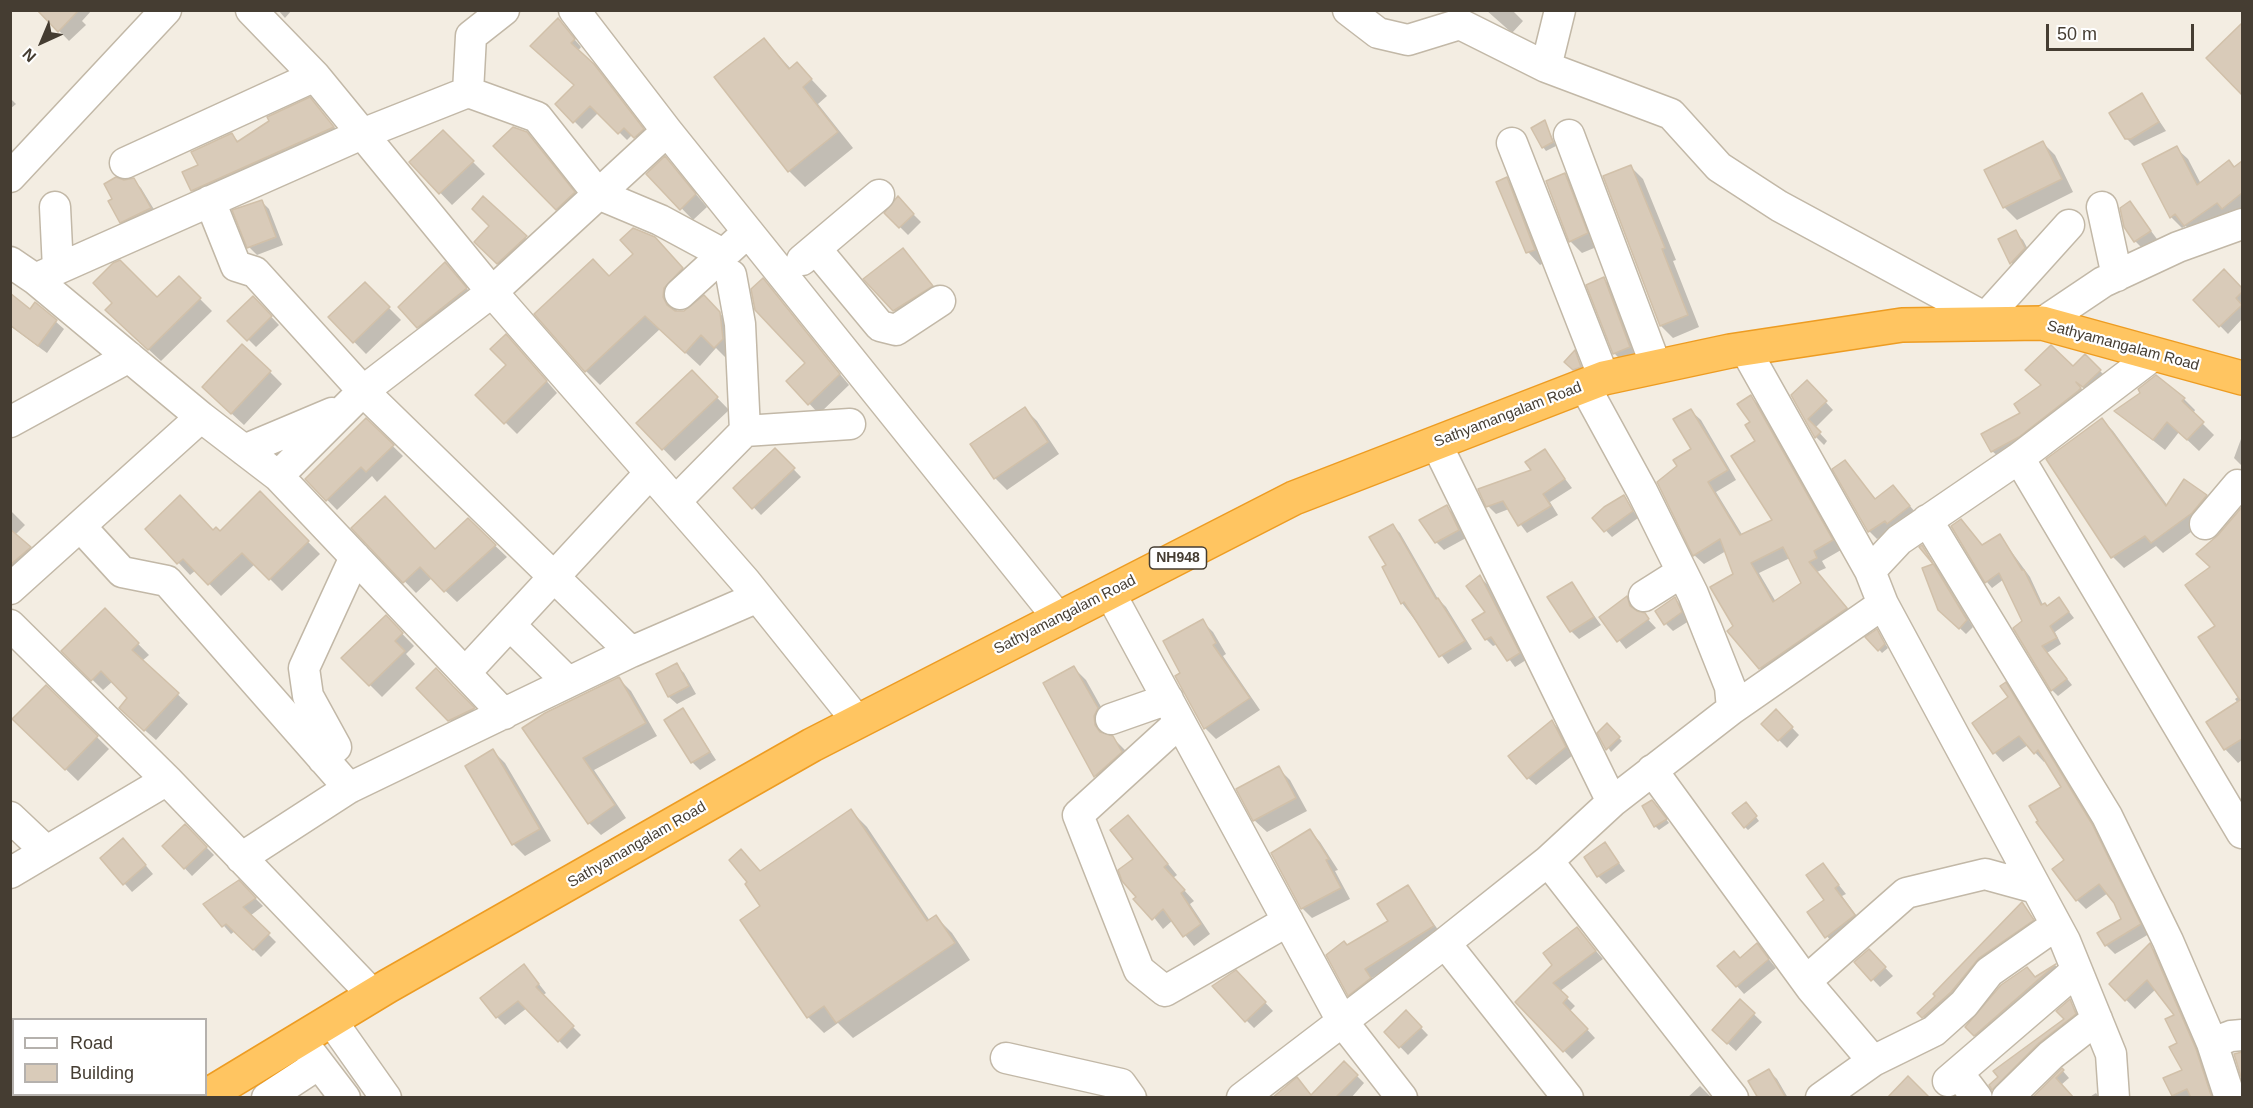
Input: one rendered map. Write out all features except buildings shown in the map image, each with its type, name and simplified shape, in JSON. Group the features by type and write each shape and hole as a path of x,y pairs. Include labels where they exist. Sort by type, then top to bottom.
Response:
{"highway":[{"name":"Sathyamangalam Road","path":"204,1098 309,1052 331,1020 812,745 1294,498 1594,382 1656,366 1745,349 1902,325 1991,320 2042,324 2242,378"}],"street":[{"path":"10,177 166,10"},
{"path":"251,10 315,76 492,292 758,597 858,722"},
{"path":"468,92 471,36 504,10"},
{"path":"574,10 666,131 1059,619"},
{"path":"1348,10 1378,33 1408,40 1458,17 1546,67 1671,114 1719,167 1779,206 1991,320 2069,225"},
{"path":"1546,67 1560,10"},
{"path":"125,163 315,76"},
{"path":"47,274 362,134 468,92 537,117 598,194 660,220 727,265 740,324 745,431"},
{"path":"278,476 356,398 492,292 666,131"},
{"path":"1569,135 1656,366"},
{"path":"1512,143 1594,382 1642,491 1713,638 1730,687 1732,709"},
{"path":"783,276 879,195"},
{"path":"210,201 236,266 255,272 356,398 555,578 630,652"},
{"path":"47,274 55,207"},
{"path":"2102,207 2117,276"},
{"path":"2042,324 2117,276 2178,247 2242,224"},
{"path":"680,294 727,265 748,232"},
{"path":"816,249 880,326 896,330 940,301"},
{"path":"10,262 47,274 129,357 201,417 278,476 504,714"},
{"path":"1745,349 1870,571 1882,604 2056,925 2112,1054 2114,1098"},
{"path":"1870,571 1899,540 2019,458 2155,354"},
{"path":"10,422 129,357"},
{"path":"244,450 356,398"},
{"path":"10,589 201,417"},
{"path":"676,501 745,431 850,424"},
{"path":"1436,443 1612,802"},
{"path":"2019,458 2242,833"},
{"path":"465,673 511,626 650,472"},
{"path":"2205,524 2238,485 2242,486"},
{"path":"1927,520 2107,816 2168,941 2212,1043 2230,1098"},
{"path":"80,526 122,572 167,581 348,788"},
{"path":"323,759 336,747 308,696 304,668 355,557"},
{"path":"1644,596 1682,572"},
{"path":"1110,593 1342,1021 1402,1098"},
{"path":"241,858 348,788 630,652 758,597"},
{"path":"1242,1098 1548,861 1612,802 1652,770 1732,709 1882,604"},
{"path":"10,625 167,780 373,995"},
{"path":"511,626 568,682"},
{"path":"1111,719 1174,711"},
{"path":"1174,711 1078,815 1139,970 1165,991 1288,921"},
{"path":"1652,770 1806,981 1873,1060"},
{"path":"10,873 167,780"},
{"path":"10,818 46,851"},
{"path":"1548,861 1733,1098"},
{"path":"1806,981 1906,893 1985,874 2036,888"},
{"path":"1821,1098 1873,1060 1934,1031 1964,1004 1989,972 2056,925"},
{"path":"1445,943 1568,1098"},
{"path":"1977,1098 1953,1077 2076,971"},
{"path":"2007,1098 2051,1055 2097,1019"},
{"path":"331,1020 386,1098"},
{"path":"2212,1043 2231,1036 2242,1035"},
{"path":"267,1098 309,1052 345,1098"},
{"path":"1006,1058 1121,1084 1131,1098"}]}
